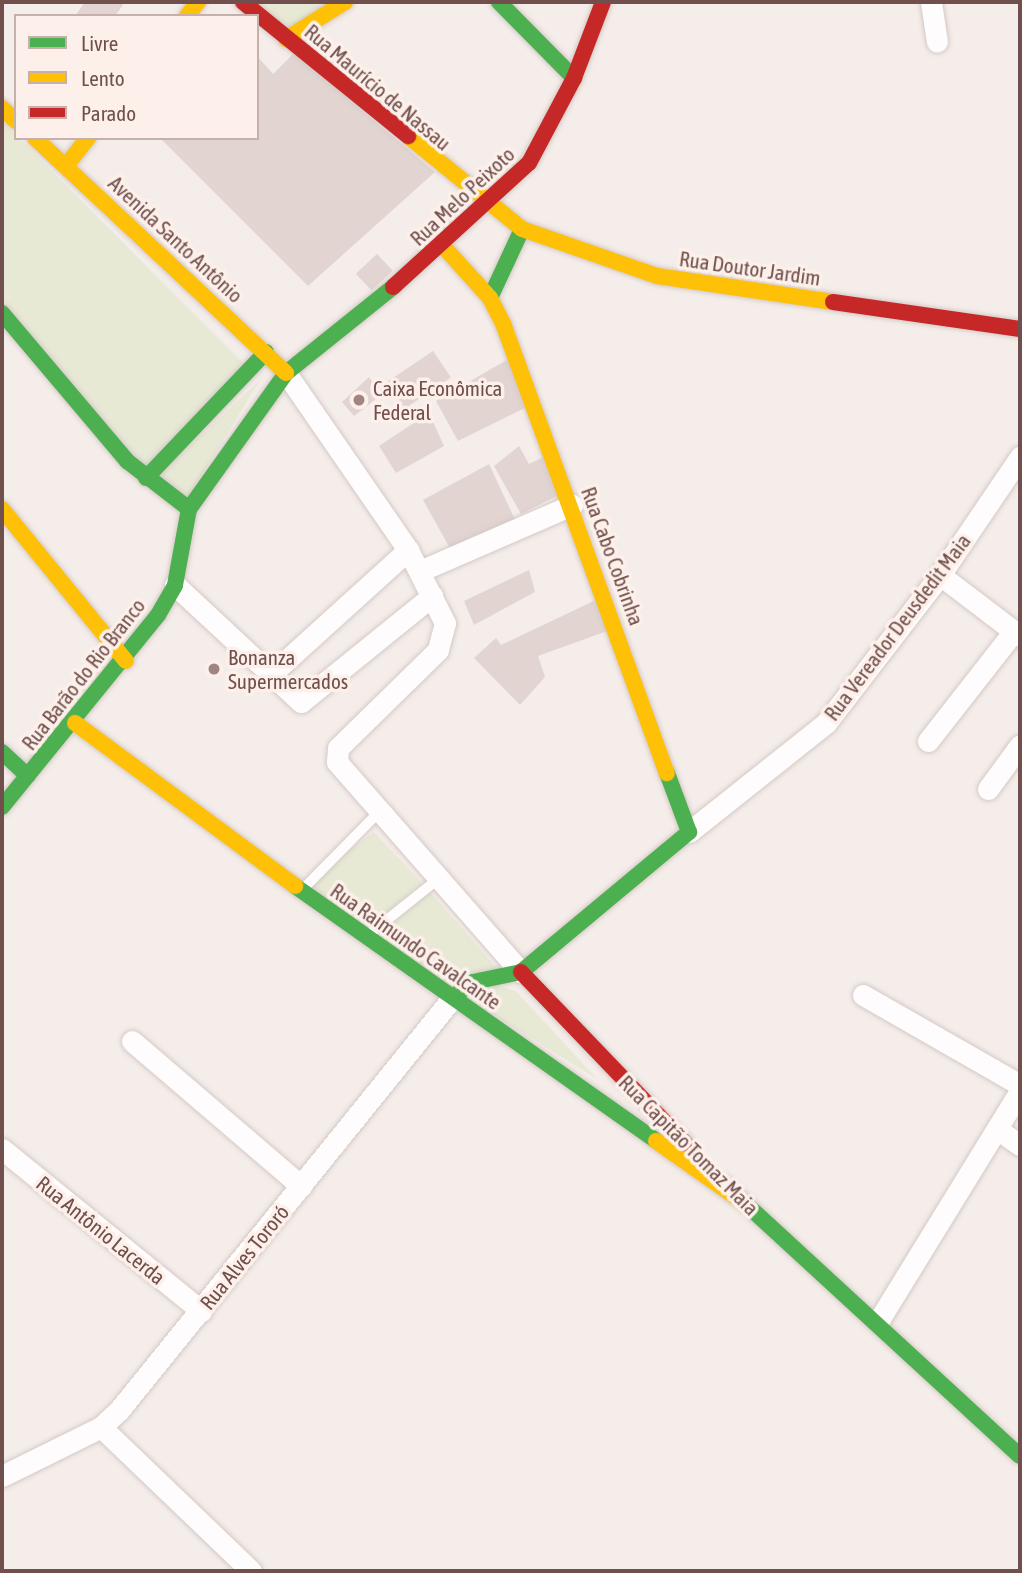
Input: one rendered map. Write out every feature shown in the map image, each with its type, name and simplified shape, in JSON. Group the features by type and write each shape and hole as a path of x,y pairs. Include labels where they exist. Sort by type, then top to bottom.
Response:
{"street":[{"name":"Rua Maurício de Nassau","path":"243,2 257,14"},
{"path":"286,39 345,2"},
{"path":"499,2 574,78"},
{"name":"Rua Melo Peixoto","path":"187,513 286,373 443,246 488,205 540,147 574,78 603,2"},
{"path":"931,2 937,42"},
{"name":"Rua Maurício de Nassau","path":"259,16 488,205"},
{"name":"Avenida Santo Antônio","path":"37,140 286,373"},
{"path":"66,166 86,140"},
{"name":"Rua Doutor Jardim","path":"488,205 522,229 657,276 1020,329"},
{"path":"489,298 522,229"},
{"name":"Rua Cabo Cobrinha","path":"443,246 489,298 572,505 689,832"},
{"path":"2,313 146,478 187,513"},
{"path":"146,478 266,352"},
{"path":"175,586 294,701 308,700 432,596 408,551 286,373"},
{"name":"Rua Vereador Deusdedit Maia","path":"689,832 826,723 940,575 1020,457"},
{"path":"420,571 572,505"},
{"path":"2,509 126,661"},
{"name":"Rua Barão do Rio Branco","path":"2,807 126,661 175,586 187,513"},
{"path":"269,676 408,551"},
{"path":"929,741 1017,633 940,575"},
{"name":"Rua Capitão Tomaz Maia","path":"432,596 445,624 444,638 338,748 341,772 521,972 737,1198 879,1320 1020,1456"},
{"name":"Rua Raimundo Cavalcante","path":"75,723 301,891 737,1198"},
{"path":"988,789 1020,745"},
{"path":"2,752 28,776"},
{"path":"453,997 473,982 521,972 689,832"},
{"path":"863,995 1020,1088 879,1320"},
{"name":"Rua Alves Tororó","path":"2,1476 101,1427 201,1311 453,997"},
{"path":"555,1069 586,1040"},
{"path":"132,1041 301,1186"},
{"path":"997,1129 1020,1145"},
{"name":"Rua Antônio Lacerda","path":"2,1149 201,1311"},
{"path":"101,1427 251,1571"}],"lane":[{"path":"301,891 377,814"},
{"path":"366,937 437,880"}],"green space":[{"path":"249,2 336,2 287,33"},
{"path":"2,121 14,133 14,140 21,140 245,365 143,471 2,298"},
{"path":"261,379 187,499 155,478"},
{"path":"374,832 422,883 365,931 310,890 329,864"},
{"path":"430,892 502,974 453,988 376,938"},
{"path":"481,981 516,991 597,1079 464,996"}],"building":[{"path":"85,2 120,2 123,5 116,14 76,14"},
{"path":"294,53 435,172 308,286 162,140 259,140 259,58 273,74"},
{"path":"377,254 393,271 371,291 356,274"},
{"path":"433,351 451,378 404,409 387,382"},
{"path":"510,358 531,405 458,441 436,401"},
{"path":"369,377 381,395 354,416 342,402"},
{"path":"429,413 444,446 396,473 379,446"},
{"path":"519,446 529,464 550,454 561,494 521,514 494,466"},
{"path":"489,464 516,522 451,550 423,500"},
{"path":"529,570 535,592 474,625 464,601"},
{"path":"600,598 610,630 538,656 545,677 520,705 474,658 496,638 501,645"}],"traffic: fast":[{"path":"499,2 574,78"},
{"path":"490,298 522,229"},
{"path":"2,807 158,615 175,585 189,509 286,373 393,287"},
{"path":"2,313 127,461 189,509"},
{"path":"146,478 266,352"},
{"path":"2,752 28,776"},
{"path":"453,997 473,982 521,972 689,832 667,773"},
{"path":"295,886 656,1141"},
{"path":"723,1183 1020,1456"}],"traffic: slow":[{"path":"189,14 198,2"},
{"path":"286,39 345,2"},
{"path":"2,108 14,119"},
{"path":"408,136 522,229 657,276 833,302"},
{"path":"37,140 286,373"},
{"path":"66,166 86,140"},
{"path":"443,246 490,298 504,326 667,773"},
{"path":"2,509 126,661"},
{"path":"75,723 295,886"},
{"path":"656,1141 737,1198"}],"traffic: jam":[{"path":"243,2 258,14"},
{"path":"393,287 529,163 574,78 603,2"},
{"path":"259,15 408,136"},
{"path":"833,302 1020,329"},
{"path":"521,972 685,1143"}],"place":[{"name":"Caixa Econômica Federal","path":"359,400"},
{"name":"Bonanza Supermercados","path":"214,669"}]}
